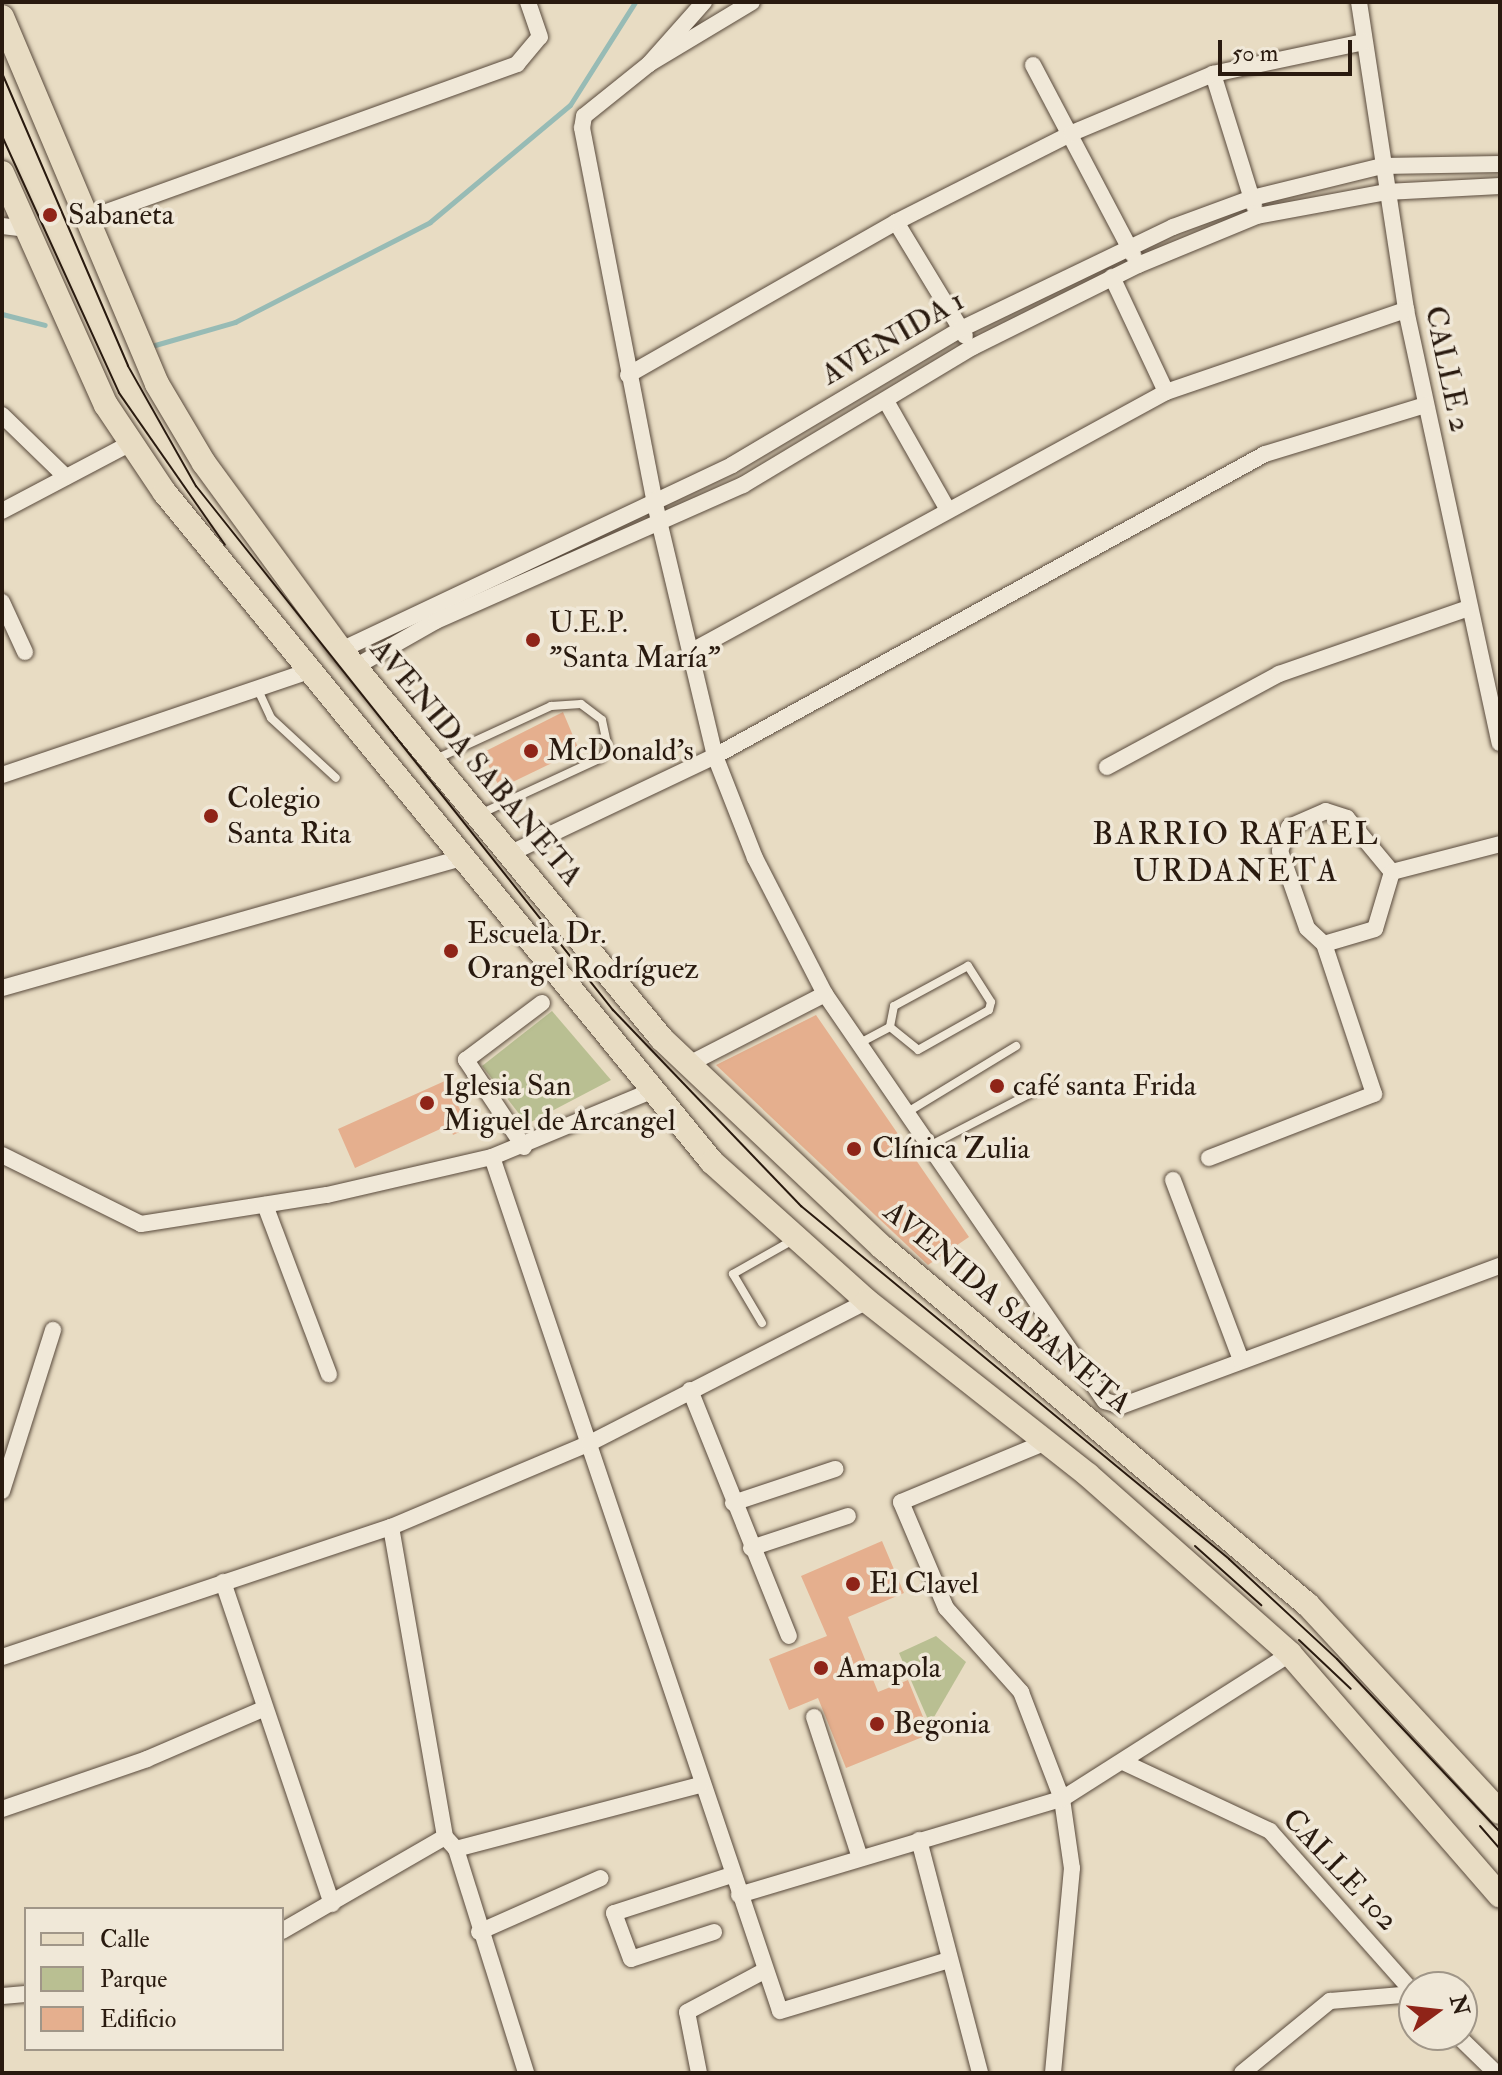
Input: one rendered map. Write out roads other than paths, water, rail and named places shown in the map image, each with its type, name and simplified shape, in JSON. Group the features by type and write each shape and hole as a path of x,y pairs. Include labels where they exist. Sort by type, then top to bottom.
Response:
{"main road":[{"name":"AVENIDA SABANETA","path":"2,17 157,384 204,463 348,659 431,761 689,1064 882,1247 1308,1605 1500,1812"},
{"path":"3,178 14,227 106,405 131,443 307,672 712,1162 867,1301 1046,1442 1290,1654 1500,1896"}],"street":[{"path":"87,219 517,64 540,37 528,2"},
{"path":"704,2 649,64 582,122 654,500 715,756 755,858 825,994 1109,1404 1241,1360 1500,1266"},
{"path":"649,64 752,2"},
{"name":"CALLE 2","path":"1359,2 1406,310 1468,608 1500,743"},
{"path":"628,375 896,222 1072,133 1213,74 1364,42"},
{"path":"1033,65 1072,133 1138,265"},
{"path":"1213,74 1257,216"},
{"name":"AVENIDA 1","path":"348,659 813,417 961,329 1128,246 1252,198 1382,166 1500,164"},
{"path":"348,659 743,485 973,347 1138,265 1257,216 1386,192 1500,186"},
{"path":"896,222 973,347"},
{"path":"1112,277 1166,392"},
{"path":"690,652 1166,392 1406,310"},
{"path":"886,401 948,510"},
{"path":"511,853 715,756 1265,454 1425,405"},
{"path":"2,415 66,477"},
{"path":"813,417 826,436"},
{"path":"2,511 131,443"},
{"path":"2,602 25,652"},
{"path":"1107,767 1279,674 1468,608"},
{"path":"2,775 307,672"},
{"path":"1209,1158 1374,1094 1324,944 1307,928 1280,851 1289,827 1339,813 1392,872"},
{"path":"1392,872 1500,844"},
{"path":"2,988 459,859"},
{"path":"1324,944 1375,929 1392,872"},
{"path":"689,1064 825,994"},
{"path":"524,1147 466,1060 542,1003"},
{"path":"2,1155 141,1224 265,1205 492,1157 524,1147 651,1091"},
{"path":"492,1157 590,1443 700,1785 780,2011 949,1960"},
{"path":"1173,1180 1241,1360"},
{"path":"265,1205 329,1374"},
{"path":"2,1657 391,1527 590,1443 867,1301"},
{"path":"2,1491 53,1330"},
{"path":"690,1390 789,1636"},
{"path":"1046,1442 901,1502 946,1608 1021,1692 1062,1799 1072,1868 1053,2073"},
{"path":"733,1503 835,1469"},
{"path":"751,1548 848,1516"},
{"path":"391,1527 450,1843 526,2073"},
{"path":"223,1582 263,1709 332,1904"},
{"path":"739,1895 1062,1799 1125,1763 1290,1654"},
{"path":"2,1809 147,1759 263,1709"},
{"path":"814,1717 860,1858"},
{"name":"CALLE 102","path":"1125,1763 1270,1831 1398,1975"},
{"path":"284,1930 450,1843 700,1785"},
{"path":"919,1840 980,2073"},
{"path":"714,1932 631,1959 614,1913 732,1875"},
{"path":"479,1932 601,1878"},
{"path":"699,2073 687,2012 764,1971"},
{"path":"2,1996 24,1994"},
{"path":"1242,2073 1330,2001 1398,1995"},
{"path":"1473,2051 1496,2073"}],"lane":[{"path":"258,690 271,718 336,778"},
{"path":"431,761 551,706 581,704 602,720 608,748 601,758 478,815"},
{"path":"968,966 991,1002 989,1010 918,1050 890,1027 894,1006 968,966"},
{"path":"858,1044 890,1027"},
{"path":"906,1113 1016,1046"},
{"path":"928,1146 1041,1088"},
{"path":"762,1323 733,1274 797,1238"}],"waterway":[{"path":"155,345 235,322 430,222 570,105 635,2"},
{"path":"2,314 45,325"}],"tram line":[{"path":"2,73 128,366 196,486 613,1010 801,1206 1229,1559 1337,1659 1500,1832"},
{"path":"2,136 119,393 225,545"},
{"path":"1195,1546 1261,1605"},
{"path":"1299,1640 1351,1689"},
{"path":"1480,1826 1500,1849"}],"place":[{"name":"Sabaneta","path":"50,215"},
{"name":"U.E.P. \"Santa María\"","path":"533,640"},
{"name":"McDonald's","path":"531,751"},
{"name":"Colegio Santa Rita","path":"211,816"},
{"name":"Escuela Dr. Orangel Rodríguez","path":"451,951"},
{"name":"café santa Frida","path":"997,1086"},
{"name":"Iglesia San Miguel de Arcangel","path":"427,1103"},
{"name":"Clínica Zulia","path":"854,1149"},
{"name":"El Clavel","path":"853,1584"},
{"name":"Amapola","path":"821,1668"},
{"name":"Begonia","path":"877,1724"}],"district":[{"name":"BARRIO RAFAEL URDANETA","path":"1236,854"}]}
